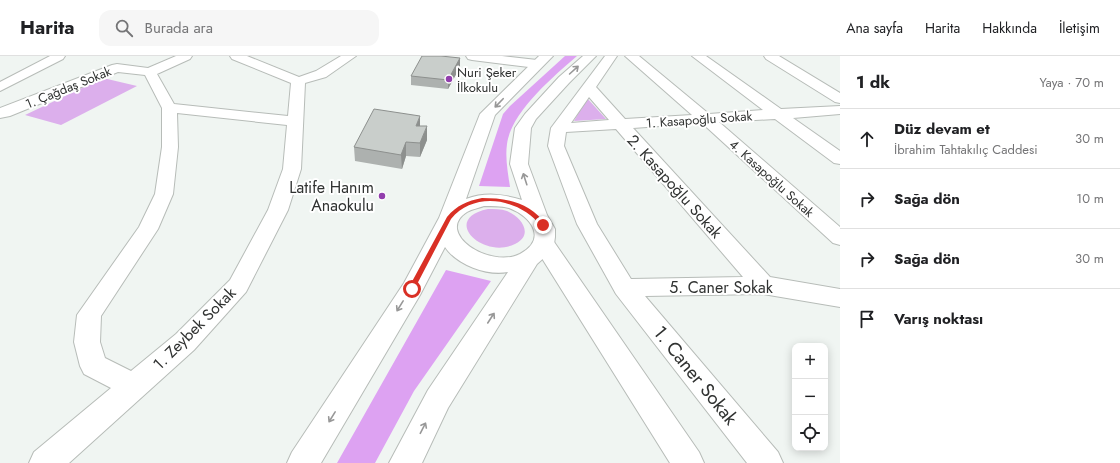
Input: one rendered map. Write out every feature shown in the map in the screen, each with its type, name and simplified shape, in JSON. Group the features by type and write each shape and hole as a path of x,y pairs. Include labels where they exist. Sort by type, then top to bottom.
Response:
{"street":[{"path":"0,88 59,56"},
{"path":"133,386 94,366 87,342 89,315 148,229 164,194 170,146 169,108 150,72 186,56"},
{"path":"236,56 298,81 321,74 350,56"},
{"path":"472,56 542,60"},
{"path":"405,463 438,399 537,251 546,234 543,225 537,216 519,164 523,128 530,117 564,80 590,56"},
{"path":"559,128 611,56"},
{"name":"4. Kasapoğlu Sokak","path":"631,56 706,119 840,238"},
{"path":"698,56 840,159"},
{"path":"770,56 840,99"},
{"path":"537,251 517,263 503,265 488,264 474,260 462,254 453,245 448,236 446,227 488,114 542,60"},
{"name":"1. Çağdaş Sokak","path":"2,113 117,68 150,72"},
{"name":"1. Zeybek Sokak","path":"45,463 185,342 238,286 278,210 292,169 298,81"},
{"name":"2. Kasapoğlu Sokak","path":"588,87 763,285"},
{"path":"169,108 295,121"},
{"name":"1. Kasapoğlu Sokak","path":"559,128 840,110"},
{"name":"1. Caner Sokak","path":"559,128 556,146 587,224 624,288 767,463"},
{"path":"303,463 412,289 449,218 456,210 468,203 482,200 498,200 513,203 527,209 537,216"},
{"path":"537,251 688,463"},
{"name":"5. Caner Sokak","path":"624,288 763,285 840,298"}],"shaded area":[{"path":"565,56 577,56 546,84 525,107 510,132 506,155 510,187 479,186 503,114"},
{"path":"103,78 137,86 61,125 25,115"},
{"path":"587,98 606,119 574,121"},
{"path":"488,209 500,209 517,217 524,226 525,231 521,240 515,244 503,248 491,247 480,243 472,236 467,229 467,221 474,214"},
{"path":"446,270 491,281 414,391 375,463 337,463"}],"building":[{"path":"422,56 460,58 448,80 411,76"},
{"path":"374,109 420,116 416,126 427,126 420,143 406,142 401,155 354,147"}],"place":[{"name":"Nuri Şeker İlkokulu","path":"449,79"},
{"name":"Latife Hanım Anaokulu","path":"382,196"}],"route":[{"path":"412,289 449,218 456,210 468,203 482,200 498,200 513,203 527,209 537,216 543,225"}]}
